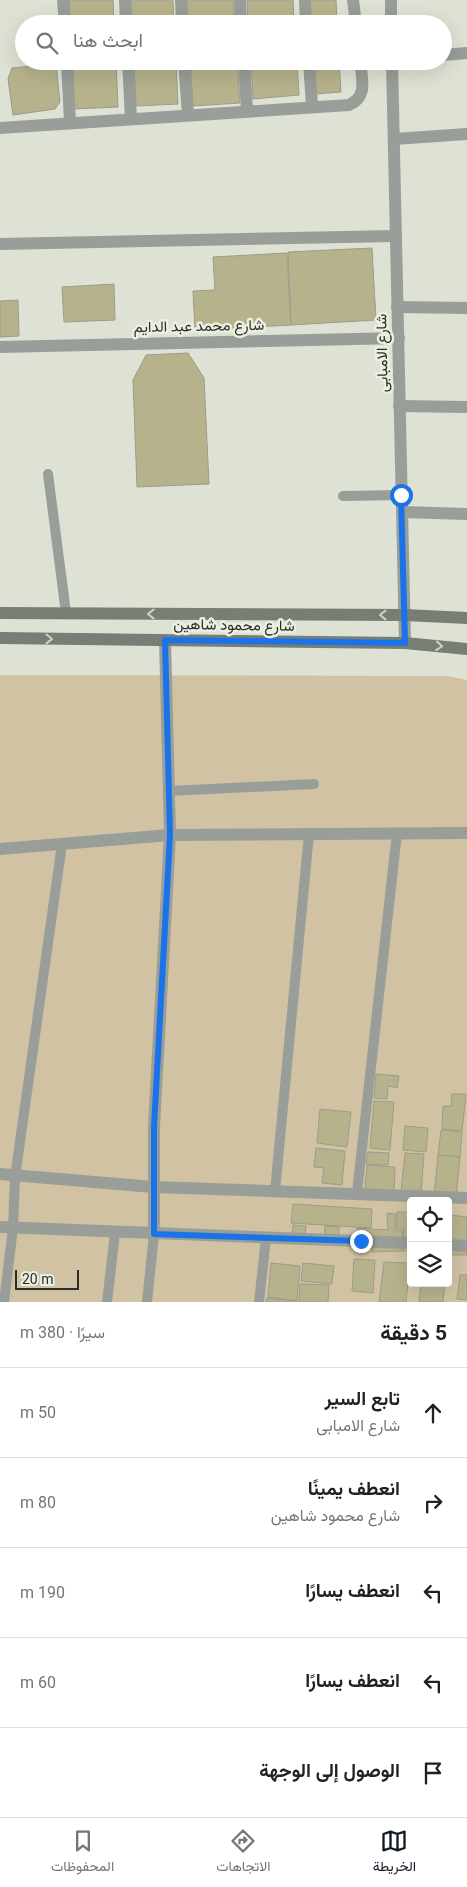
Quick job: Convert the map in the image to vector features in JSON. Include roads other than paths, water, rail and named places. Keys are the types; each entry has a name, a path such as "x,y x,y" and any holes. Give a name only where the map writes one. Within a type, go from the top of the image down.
{"main road":[{"name":"شارع محمود شاهين","path":"0,613 405,615 467,618"},
{"name":"شارع محمود شاهين","path":"0,638 405,643 467,649"}],"street":[{"path":"63,0 64,15"},
{"path":"125,0 126,15"},
{"path":"181,0 182,15"},
{"path":"240,0 241,15"},
{"path":"305,0 306,15"},
{"path":"353,0 355,15"},
{"path":"390,0 391,15"},
{"path":"452,54 467,53"},
{"path":"67,70 70,123"},
{"path":"128,70 131,119"},
{"path":"185,70 188,115"},
{"path":"245,70 247,111"},
{"path":"310,70 312,106"},
{"path":"0,128 349,105 358,102 362,95 361,70"},
{"name":"شارع الامبابى","path":"392,70 405,643"},
{"path":"394,139 467,134"},
{"path":"0,244 395,236"},
{"path":"397,308 467,308"},
{"name":"شارع محمد عبد الدايم","path":"0,346 399,338"},
{"path":"400,406 467,407"},
{"path":"402,512 467,514"},
{"path":"154,1234 154,1127 170,835 165,640"},
{"path":"0,849 170,835 467,833"},
{"path":"0,1174 153,1187 467,1198"},
{"path":"0,1227 115,1233 407,1243"},
{"path":"452,1245 467,1246"}],"lane":[{"path":"48,474 66,613"},
{"path":"343,496 401,495"},
{"path":"169,791 314,784"},
{"path":"357,1193 398,833"},
{"path":"275,1191 309,834"},
{"path":"4,1302 13,1228 15,1176 62,844"},
{"path":"107,1302 115,1233"},
{"path":"147,1302 154,1234"},
{"path":"260,1302 266,1238"}]}
